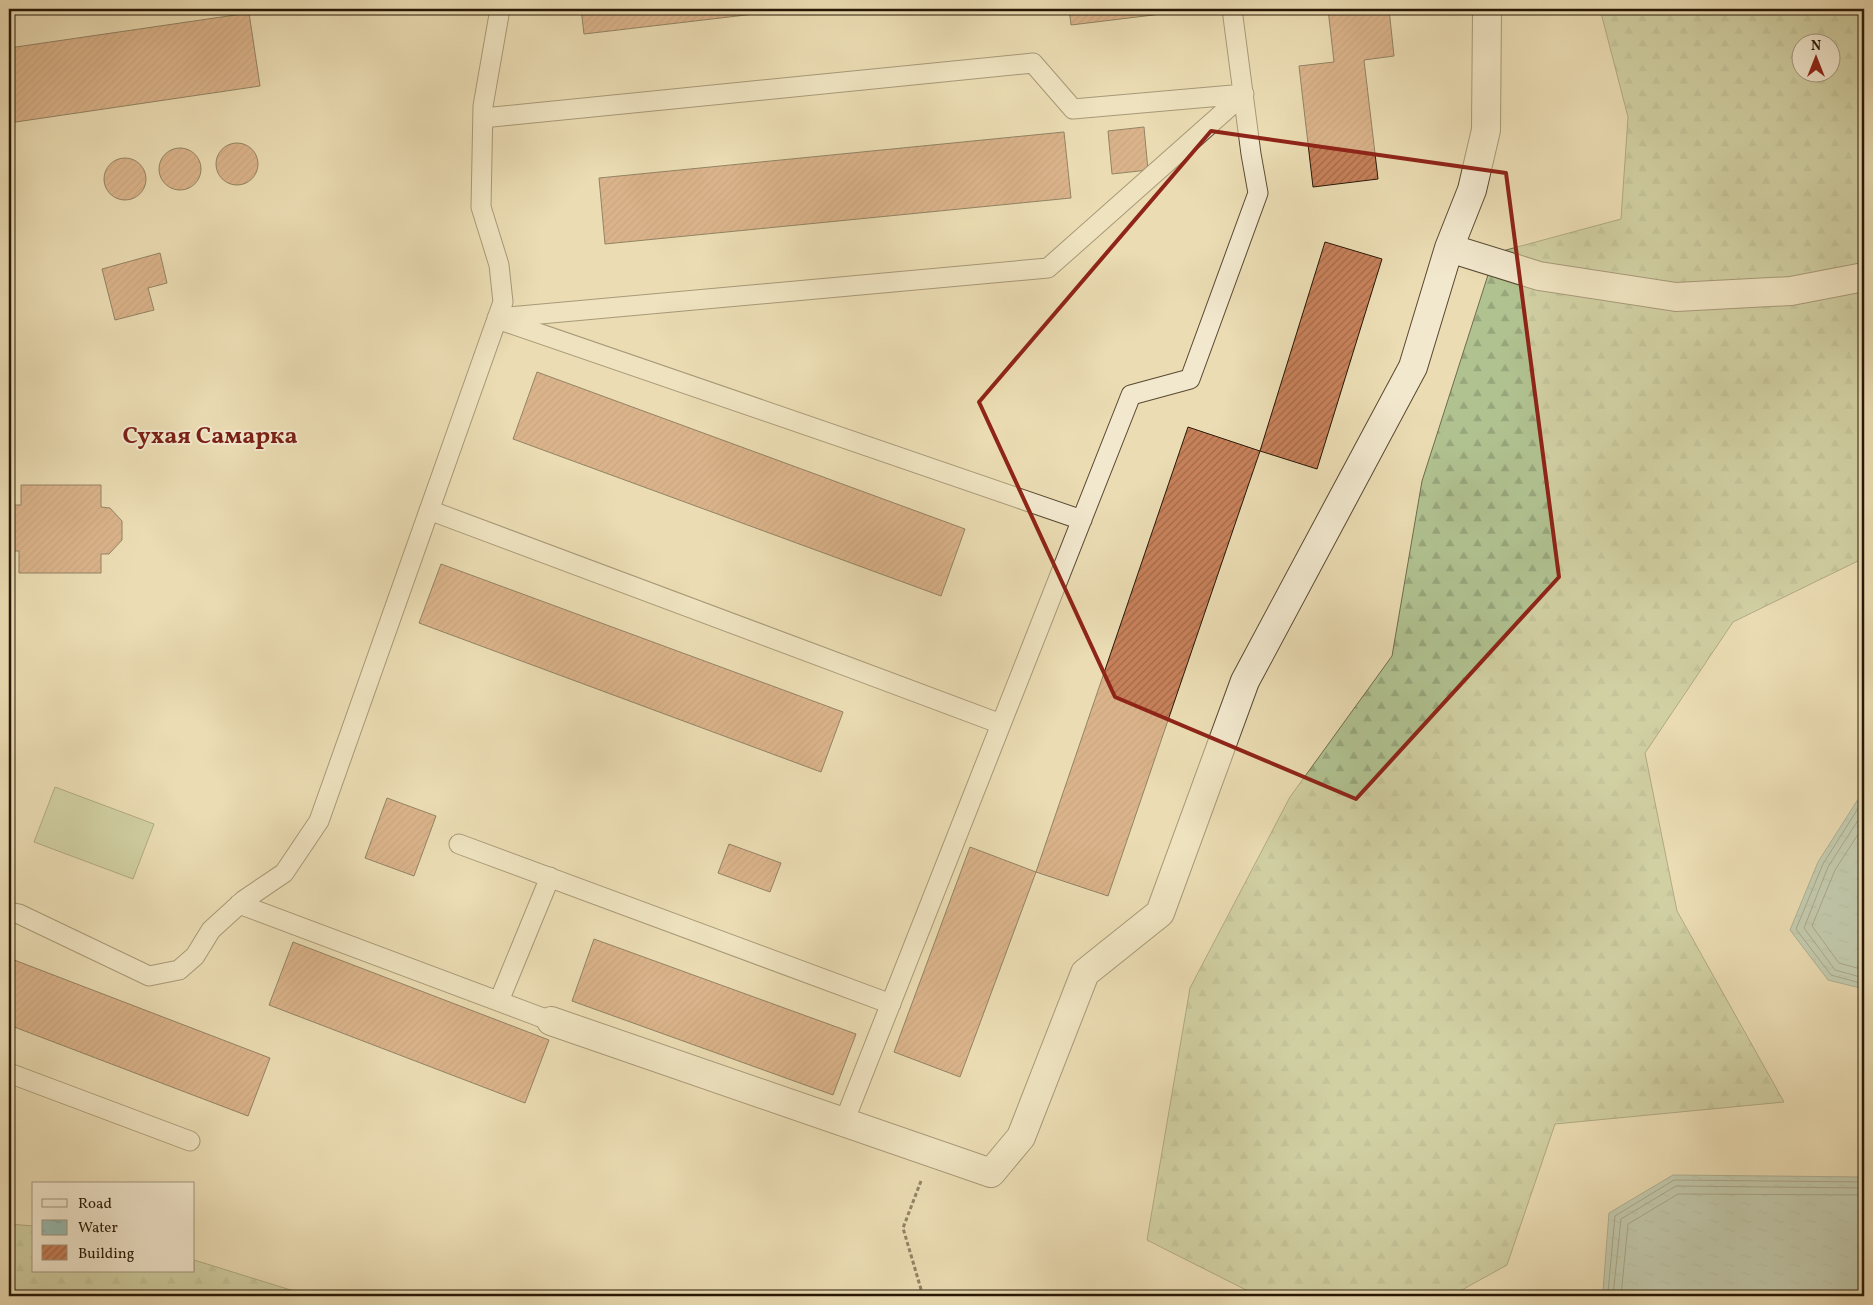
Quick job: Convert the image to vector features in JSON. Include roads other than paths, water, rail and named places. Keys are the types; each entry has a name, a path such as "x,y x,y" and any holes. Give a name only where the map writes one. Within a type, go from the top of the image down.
{"street":[{"path":"551,1021 991,1173 1020,1136 1085,973 1160,913 1245,681 1413,367 1449,248 1472,190 1486,130 1487,9"},
{"path":"1449,248 1539,276 1676,297 1791,291 1864,276"}],"lane":[{"path":"9,912 19,914 149,976 179,970 195,956 212,930 239,904 284,873 319,821 503,302 499,265 481,207 483,106 500,9"},
{"path":"844,1122 1131,395 1190,379 1258,193 1250,154 1232,9"},
{"path":"483,118 1033,63 1073,110 1244,94"},
{"path":"497,318 1048,268 1244,94"},
{"path":"497,318 1082,520"},
{"path":"429,510 1001,724"},
{"path":"459,844 891,1004"},
{"path":"499,1001 550,877"},
{"path":"239,904 551,1021"},
{"path":"9,1073 190,1142"}],"water":[{"path":"1864,790 1864,989 1828,980 1790,930 1818,862"},
{"path":"1673,1175 1864,1177 1864,1296 1599,1296 1603,1291 1609,1213"}],"district":[{"name":"Сухая Самарка","path":"210,435"}]}
